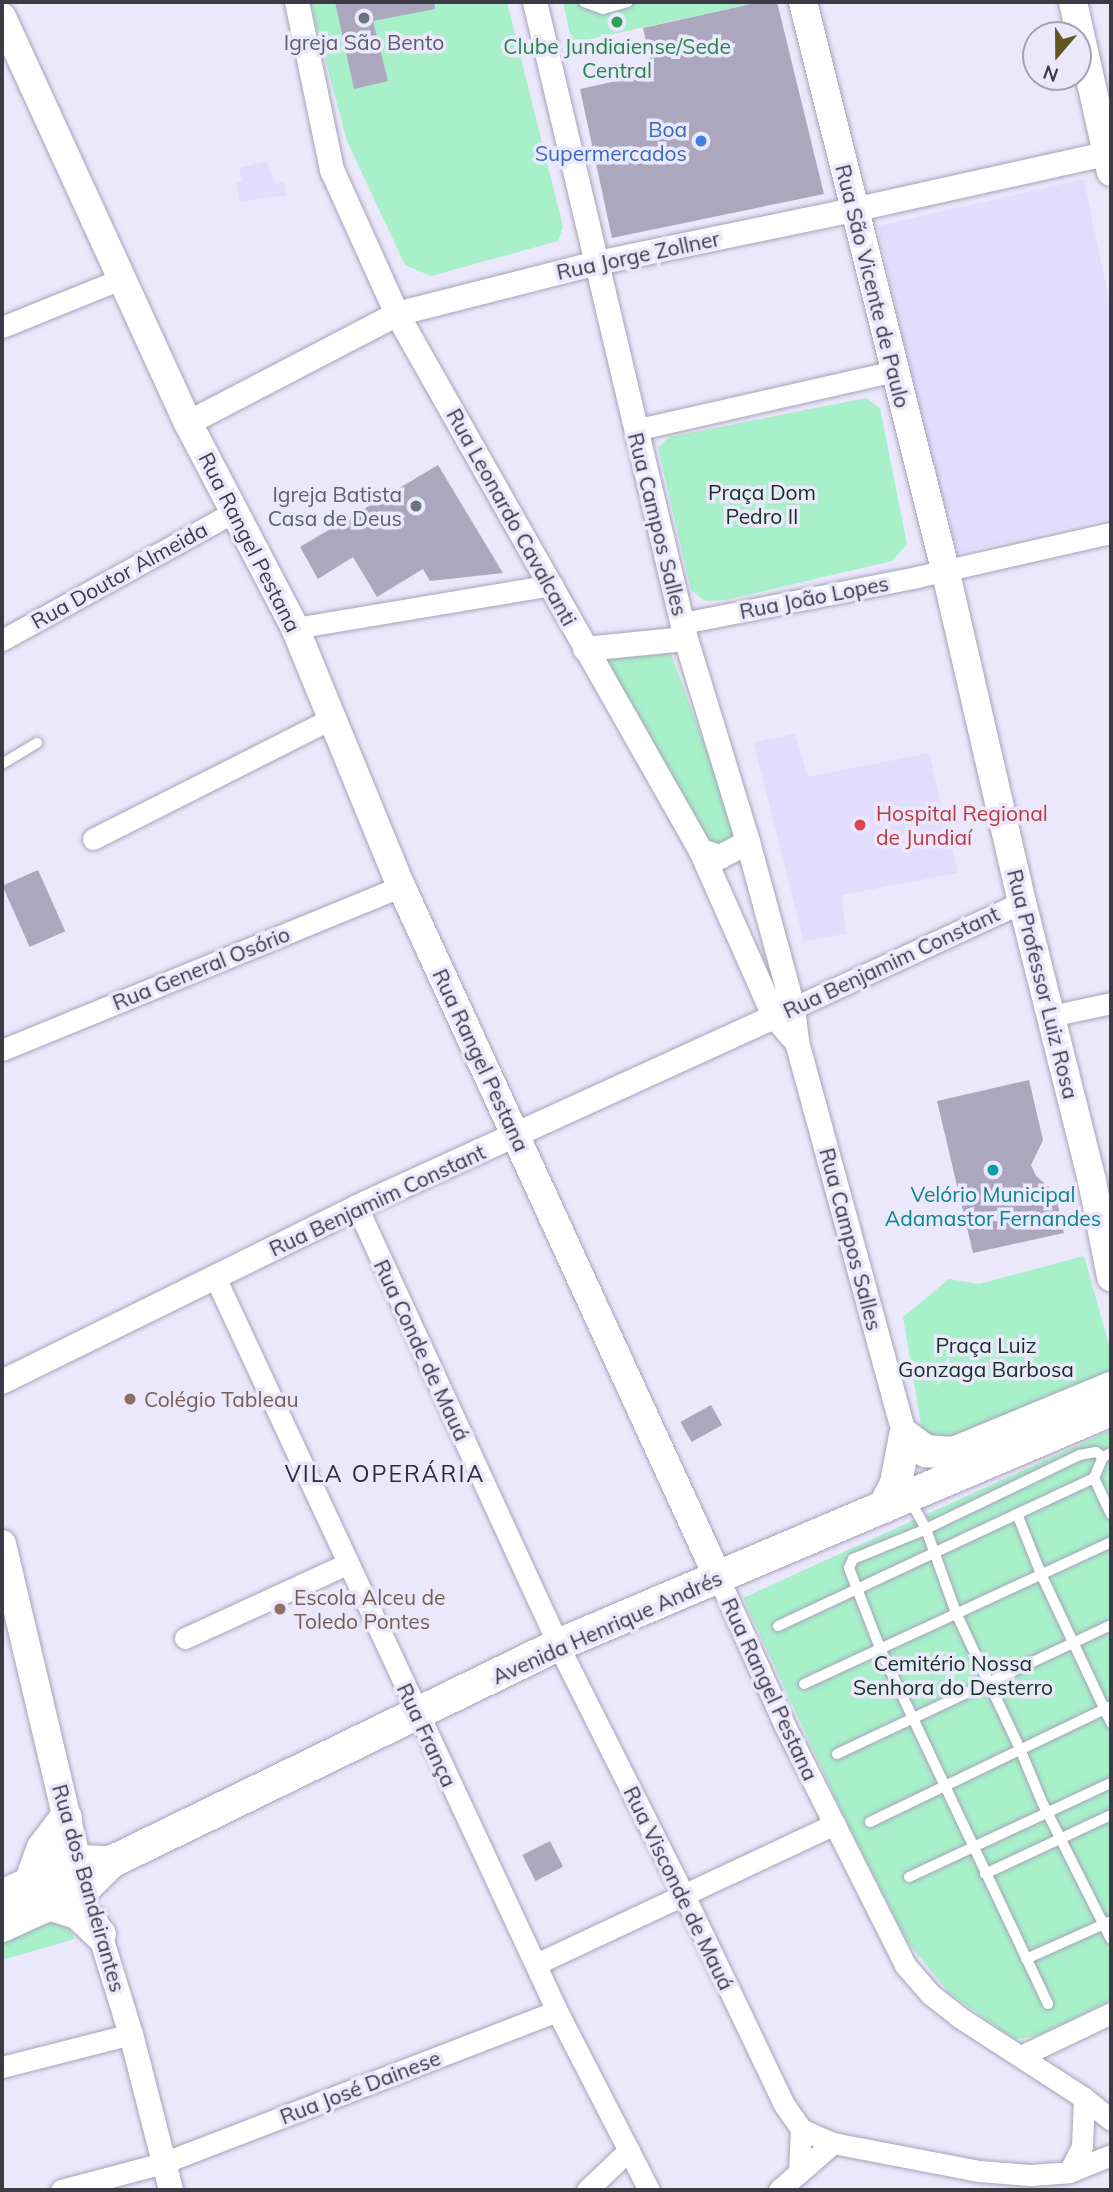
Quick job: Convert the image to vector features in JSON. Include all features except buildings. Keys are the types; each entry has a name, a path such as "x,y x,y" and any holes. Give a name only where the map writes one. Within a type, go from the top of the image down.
{"main road":[{"name":"Rua São Vicente de Paulo","path":"803,2 853,210 946,569"},
{"path":"1073,2 1110,159"},
{"name":"Rua Rangel Pestana","path":"2,17 188,423 295,628 401,886 718,1577"},
{"name":"Rua Professor Luiz Rosa","path":"946,569 1050,1016 1101,1179 1111,1277"},
{"path":"896,1502 896,1483 905,1436 926,1451 954,1453 1111,1388"},
{"name":"Avenida Henrique Andrés","path":"81,1875 558,1645 1111,1410"},
{"name":"Rua dos Bandeirantes","path":"2,1544 81,1875"},
{"path":"2,1926 28,1896 43,1848 66,1818"},
{"path":"28,1896 81,1875"},
{"path":"28,1896 79,1914 100,1934"}],"street":[{"name":"Rua Leonardo Cavalcanti","path":"297,2 332,170 397,314 701,851 783,1012"},
{"name":"Rua Campos Salles","path":"535,2 684,631 748,842 783,1012 797,1042 905,1436"},
{"name":"Rua Jorge Zollner","path":"188,423 397,314 597,262 1110,159"},
{"path":"2,327 121,279"},
{"path":"635,430 894,371"},
{"name":"Rua Doutor Almeida","path":"2,640 236,511"},
{"name":"Rua João Lopes","path":"684,631 1111,533"},
{"path":"295,628 552,585"},
{"path":"585,649 684,631"},
{"path":"93,839 331,719"},
{"path":"701,851 720,857 748,842"},
{"name":"Rua General Osório","path":"2,1050 401,886"},
{"name":"Rua Benjamim Constant","path":"2,1382 214,1275 357,1207 516,1137 1022,902"},
{"path":"1050,1016 1111,1003"},
{"name":"Rua Conde de Mauá","path":"357,1207 558,1645"},
{"name":"Rua França","path":"214,1275 557,2011 649,2190"},
{"path":"185,1638 347,1564"},
{"name":"Rua Rangel Pestana","path":"718,1577 784,1724 905,1965 930,1994 959,2017 1084,2098 1111,2120"},
{"name":"Rua Visconde de Mauá","path":"558,1645 684,1895 783,2103 801,2129"},
{"path":"536,1964 835,1824"},
{"name":"Rua dos Bandeirantes","path":"81,1875 131,2034 171,2190"},
{"name":"Rua José Dainese","path":"61,2190 163,2163 557,2011"},
{"path":"1021,2056 1111,2013"},
{"path":"2,2067 131,2034"},
{"path":"1069,2172 1082,2146 1084,2098"},
{"path":"799,2172 801,2129 833,2143 979,2171 1030,2175 1069,2172 1111,2155"},
{"path":"779,2190 833,2143"},
{"path":"587,2190 629,2150"}],"lane":[{"path":"584,2 603,9 628,2"},
{"path":"2,764 37,743"},
{"path":"778,1626 856,1589 1094,1478 1107,1455 1091,1452 1080,1455 926,1529 853,1559 849,1568 856,1589 880,1648 914,1717 943,1787 1048,2004"},
{"path":"1094,1478 1111,1514"},
{"path":"896,1502 926,1529 956,1613 1020,1749 1046,1812 1107,1923 1111,1939"},
{"path":"1017,1514 1073,1643 1108,1708 1111,1723"},
{"path":"804,1684 1111,1542"},
{"path":"837,1754 1111,1625"},
{"path":"870,1822 1108,1708"},
{"path":"909,1877 1111,1783"},
{"path":"985,1874 1111,1815"},
{"path":"1026,1959 1107,1923"}],"shaded area":[{"path":"267,161 275,184 284,182 287,195 239,202 236,182 242,181 239,168"},
{"path":"1084,179 1111,311 1111,518 958,553 918,406 878,226"},
{"name":"Hospital Regional de Jundiaí","path":"795,734 808,777 929,753 958,873 842,895 846,934 804,941 753,742"}],"green space":[{"path":"310,2 507,2 563,227 558,241 431,276 405,265 347,141"},
{"name":"Clube Jundiaiense/Sede Central","path":"563,2 759,2 572,43"},
{"name":"Praça Dom Pedro II","path":"866,398 880,408 907,544 892,561 726,600 705,601 691,590 658,448 669,437"},
{"path":"671,654 736,830 735,837 721,844 713,844 700,828 604,659"},
{"name":"Praça Luiz Gonzaga Barbosa","path":"1084,1256 1111,1352 1109,1374 925,1448 903,1317 949,1279 979,1284"},
{"name":"Cemitério Nossa Senhora do Desterro","path":"1111,1430 1111,2000 1041,2035 1015,2040 949,1993 907,1941 846,1821 743,1598"},
{"path":"46,1923 59,1923 70,1930 75,1939 2,1960 2,1941"}],"place":[{"name":"Igreja São Bento","path":"364,18"},
{"name":"Clube Jundiaiense/Sede Central","path":"617,22"},
{"name":"Boa Supermercados","path":"701,141"},
{"name":"Igreja Batista Casa de Deus","path":"416,506"},
{"name":"Hospital Regional de Jundiaí","path":"860,825"},
{"name":"Velório Municipal Adamastor Fernandes","path":"993,1170"},
{"name":"Colégio Tableau","path":"130,1399"},
{"name":"Escola Alceu de Toledo Pontes","path":"280,1609"}],"district":[{"name":"VILA OPERÁRIA","path":"385,1474"}]}
